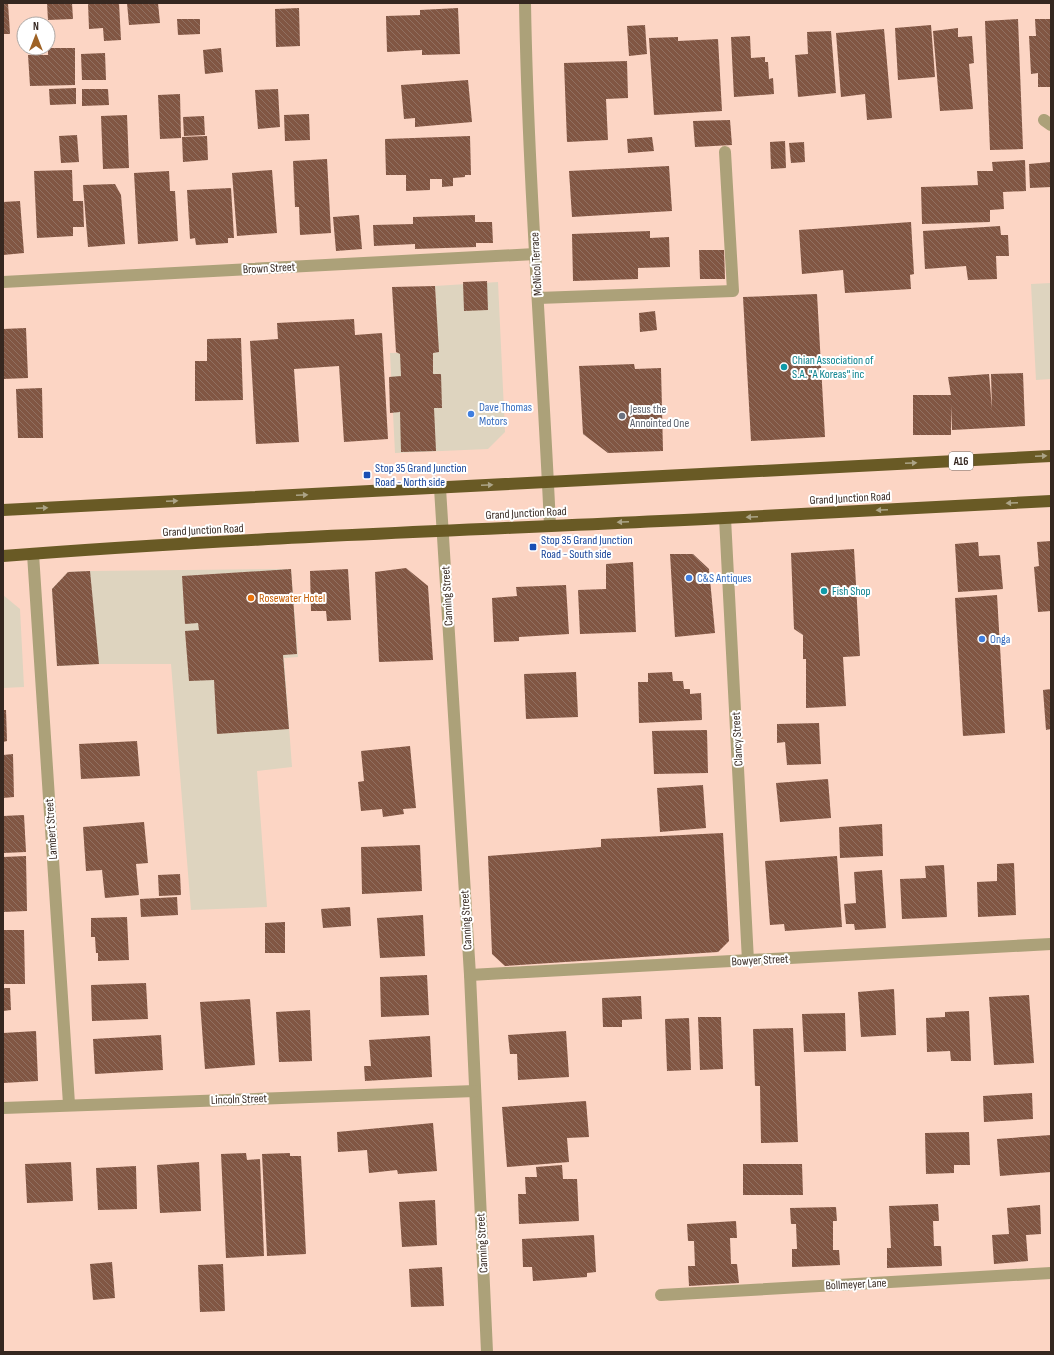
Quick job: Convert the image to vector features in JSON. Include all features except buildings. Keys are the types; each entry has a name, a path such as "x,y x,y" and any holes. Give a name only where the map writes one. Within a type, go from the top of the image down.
{"highway":[{"name":"A16","path":"3,510 1051,456"},
{"name":"Grand Junction Road","path":"3,556 550,525 725,518 1051,501"}],"street":[{"name":"McNicol Terrace","path":"525,3 535,254 550,525"},
{"path":"538,298 733,291 725,152"},
{"name":"Brown Street","path":"3,282 535,254"},
{"name":"Canning Street","path":"440,488 470,975 486,1352"},
{"name":"Clancy Street","path":"725,518 748,961"},
{"name":"Lambert Street","path":"32,554 69,1104"},
{"name":"Bowyer Street","path":"470,975 1051,944"},
{"name":"Lincoln Street","path":"3,1108 69,1104 475,1091"},
{"name":"Bollmeyer Lane","path":"661,1295 1051,1273"}],"shaded area":[{"path":"498,282 505,432 488,449 395,453 390,353 438,352 435,286"},
{"path":"1051,283 1051,379 1036,380 1031,284"},
{"path":"291,569 298,657 284,658 292,767 257,771 267,907 191,910 171,664 99,664 57,666 52,589 68,572"},
{"path":"3,595 20,609 24,687 3,688"}],"place":[{"name":"Chian Association of S.A. \"A Koreas\" inc","path":"784,367"},
{"name":"Dave Thomas Motors","path":"471,414"},
{"name":"Jesus the Annointed One","path":"622,416"},
{"name":"Stop 35 Grand Junction Road - North side","path":"367,475"},
{"name":"Stop 35 Grand Junction Road - South side","path":"533,547"},
{"name":"C&S Antiques","path":"689,578"},
{"name":"Fish Shop","path":"824,591"},
{"name":"Rosewater Hotel","path":"251,598"},
{"name":"Onga","path":"982,639"}]}
